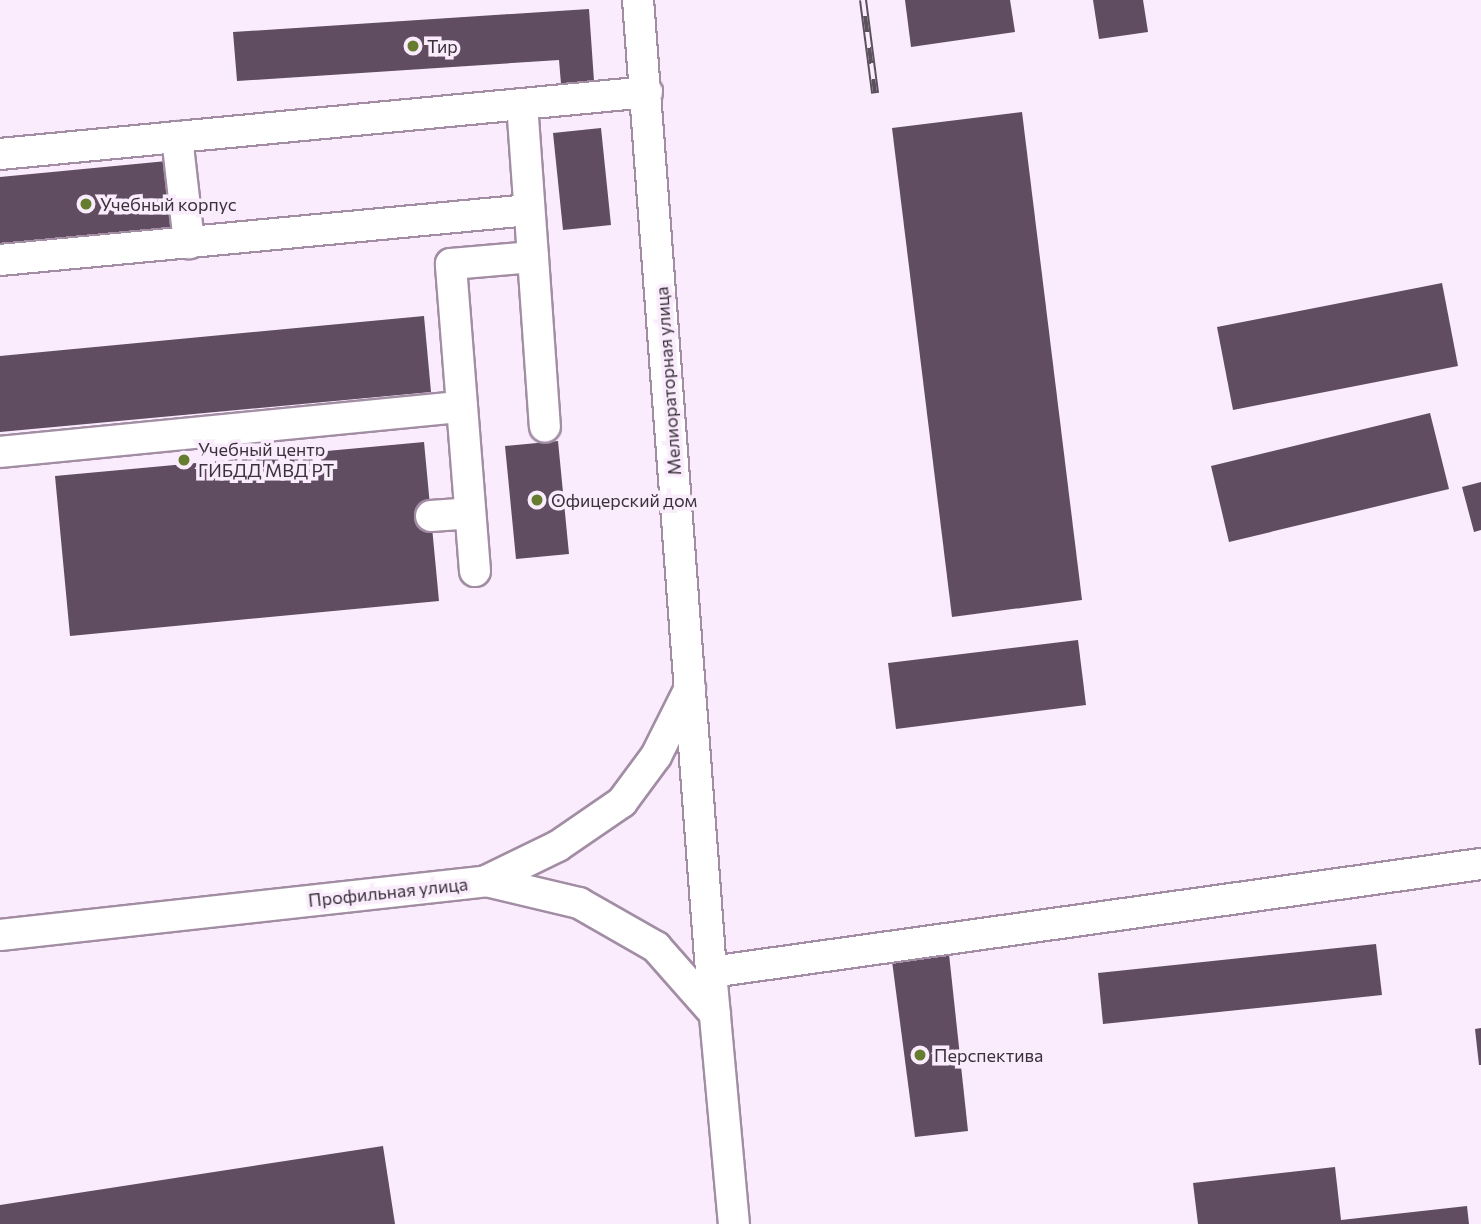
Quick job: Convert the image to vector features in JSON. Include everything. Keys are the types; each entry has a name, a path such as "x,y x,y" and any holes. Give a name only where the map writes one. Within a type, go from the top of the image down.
{"street":[{"name":"Мелиораторная улица","path":"638,0 711,972 734,1224"},
{"path":"0,154 647,92"},
{"path":"522,104 545,427"},
{"path":"177,137 189,243"},
{"path":"0,260 529,211"},
{"path":"475,571 451,264 533,257"},
{"path":"0,452 462,407"},
{"path":"431,516 470,513"},
{"name":"Профильная улица","path":"0,935 486,881 558,846 621,802 656,756 690,688"},
{"path":"711,972 1480,863"},
{"path":"486,881 579,903 656,947 715,1014"}],"building":[{"path":"905,0 1010,0 1015,32 911,47"},
{"path":"1093,0 1143,0 1148,32 1099,39"},
{"name":"Тир","path":"589,9 594,81 561,84 559,60 237,81 233,32"},
{"path":"1022,112 1082,600 952,617 892,128"},
{"path":"601,128 611,225 563,230 553,133"},
{"name":"Учебный корпус","path":"167,161 174,232 0,249 0,177"},
{"path":"1442,283 1458,366 1233,410 1217,327"},
{"path":"424,316 431,392 0,432 0,356"},
{"path":"1430,413 1449,489 1229,542 1211,466"},
{"name":"Офицерский дом","path":"558,441 569,554 516,559 505,446"},
{"path":"424,442 439,601 70,636 55,476"},
{"path":"1481,482 1481,530 1474,532 1462,487"},
{"path":"1078,640 1086,705 896,729 888,663"},
{"path":"1376,944 1382,995 1103,1024 1098,973"},
{"path":"949,954 968,1131 915,1137 892,961"},
{"path":"1481,1028 1481,1065 1479,1065 1475,1029"},
{"path":"383,1146 395,1224 0,1224 0,1205"},
{"path":"1335,1167 1341,1220 1467,1206 1469,1224 1198,1224 1193,1183"}],"railway":[{"path":"863,0 875,93"}],"place":[{"name":"Тир","path":"413,46"},
{"name":"Учебный корпус","path":"86,204"},
{"name":"Учебный центр ГИБДД МВД РТ","path":"184,460"},
{"name":"Офицерский дом","path":"537,500"},
{"name":"Перспектива","path":"920,1055"}]}
